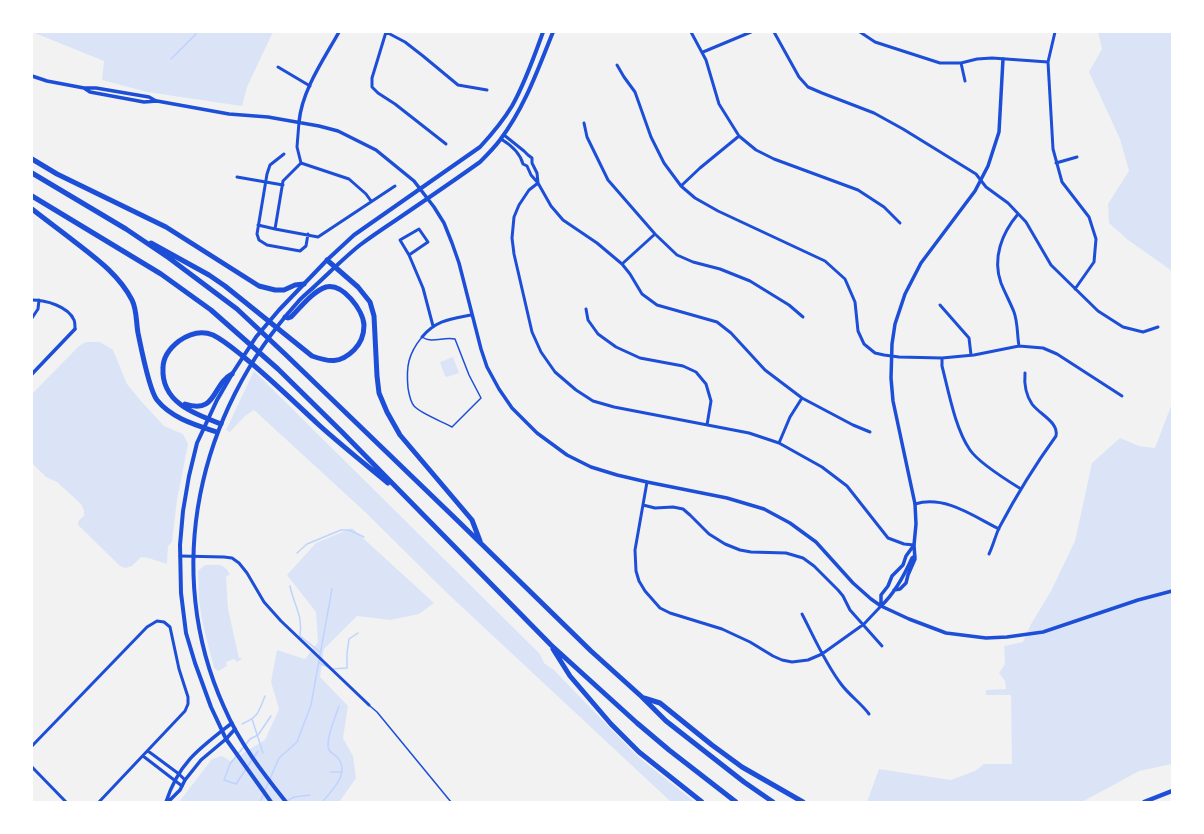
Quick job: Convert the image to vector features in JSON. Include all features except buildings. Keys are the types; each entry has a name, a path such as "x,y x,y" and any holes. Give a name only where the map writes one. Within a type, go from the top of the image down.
{"highway":[{"path":"32,159 57,174 166,227 259,286 275,290 284,290 295,285 304,284"},
{"path":"32,173 126,229 209,275 312,356 326,361 343,359 358,347 364,332 362,315 344,292 339,288 331,287 318,291 291,317 285,317"},
{"path":"32,196 161,274 211,310 278,369 342,432 551,645 669,750 736,802"},
{"path":"32,209 104,264 119,280 132,300 151,388 156,400 180,418 217,432"},
{"path":"126,229 169,258 237,310 285,354 447,510 590,651 672,726 744,782 773,802"},
{"path":"327,260 358,288 370,302 374,316 379,393 387,412 400,435 472,520 481,544"},
{"path":"221,424 208,419 180,404 168,393 162,378 163,360 171,347 186,336 200,332 212,335 227,343 261,371 319,426 356,458 405,496"},
{"path":"180,404 197,407 205,405 212,400 226,377 232,374"},
{"path":"551,645 570,676 611,724 639,752 702,802"},
{"path":"642,697 660,703 742,767 803,802"},
{"path":"1144,802 1172,791"}],"main road":[{"path":"271,802 229,745 208,699 186,633 181,593 180,556 183,511 197,443 232,374 256,337 279,310 327,260 354,235 480,147 493,133 512,106 543,32"},
{"path":"286,802 259,768 238,736 224,707 205,657 195,608 192,571 195,519 204,473 217,432 245,374 264,345 298,302 360,245 480,162 502,137 520,109 533,83 553,32"}],"street":[{"path":"301,163 297,147 300,113 310,86 339,32"},
{"path":"446,144 372,87 372,78 386,32 404,42 458,85 487,90"},
{"path":"691,32 703,52 719,104 739,136 756,150 774,159 858,190 884,206 900,223"},
{"path":"703,52 751,32"},
{"path":"774,32 799,77 808,87 874,114 903,128 976,174 986,187 1008,203 1026,222 1051,265 1098,311 1122,327 1143,332 1158,327"},
{"path":"860,32 875,42 940,63 961,63 977,59 992,58 1048,62"},
{"path":"1055,32 1048,62 1053,148 1062,182 1088,217 1096,239 1094,262 1075,289"},
{"path":"647,482 635,550 636,571 645,591 660,608 670,613 722,629 750,642 773,656 792,662 808,660 822,654 864,624 888,599 905,575 912,558 915,556 914,545 916,524 914,504 893,401 890,378 895,324 905,294 921,263 976,191 988,166 999,132 1003,59"},
{"path":"961,63 965,81"},
{"path":"617,65 635,92 651,137 664,163 681,186 695,198 718,211 825,261 845,279 854,302 858,331 864,344 875,352 884,356 942,358 971,355 1019,346 1043,348 1057,354 1122,396"},
{"path":"278,67 310,86"},
{"path":"32,76 47,81 84,88 90,92 144,102 157,101 229,114 268,117 299,122 338,131 376,150 414,181 444,223 459,263 471,315 487,367 499,389 512,408 537,433 567,455 591,466 617,475 728,498 764,509 790,523 816,542 853,583 881,606 909,619 946,633 986,638 1007,637 1043,632 1138,600 1172,591"},
{"path":"584,123 587,137 608,180 655,234 678,255 693,262 720,269 750,281 789,305 803,317"},
{"path":"681,186 700,168 739,136"},
{"path":"502,137 524,150 532,158 532,163 537,173 538,183"},
{"path":"502,137 513,148 522,160 523,164 527,166 550,206 563,220 597,243 622,264 642,294 657,305 717,322 731,333 765,370 802,398 853,425 870,432"},
{"path":"284,154 270,166 267,174 257,234 259,240 267,246 300,251 306,246 308,234"},
{"path":"522,160 528,155"},
{"path":"1056,163 1077,157"},
{"path":"275,229 284,181 301,163"},
{"path":"301,163 348,179 366,194 371,201"},
{"path":"527,166 532,163"},
{"path":"237,177 283,185"},
{"path":"538,183 529,190 519,205 514,217 512,238 514,254 532,332 541,352 555,372 576,390 594,401 614,407 749,433 779,442 822,467 847,486 888,538 904,544 914,545"},
{"path":"258,225 318,237 395,186"},
{"path":"1018,214 1004,235 998,254 998,269 1000,282 1014,313 1019,346"},
{"path":"409,255 428,242 419,228 400,240 409,255 424,288 433,326"},
{"path":"622,264 655,234"},
{"path":"32,300 49,302 59,306 69,313 74,320 75,329 32,374"},
{"path":"32,318 38,309 39,300"},
{"path":"940,305 969,338 971,355"},
{"path":"586,309 588,320 598,334 616,347 640,358 682,366 696,372 706,384 711,401 707,424"},
{"path":"422,337 427,330 433,326 471,315"},
{"path":"942,358 942,366 960,431 971,452 986,466 1021,489"},
{"path":"989,554 999,529 1021,489 1040,457 1056,436 1057,432 1056,427 1038,411 1030,400 1025,386 1025,373"},
{"path":"779,442 790,417 802,398"},
{"path":"914,504 921,502 945,503 999,529"},
{"path":"643,505 655,508 673,507 683,509 690,514 709,534 725,544 740,550 752,552 786,553 803,558 814,566 838,590 843,596 850,610 882,646"},
{"path":"881,606 881,595 897,571 903,565 906,556 914,545"},
{"path":"180,556 224,557 232,558 239,563 247,572 264,602 281,621 369,705"},
{"path":"897,571 905,575"},
{"path":"889,582 895,588"},
{"path":"802,614 822,654 842,685 869,714"},
{"path":"32,746 147,627 157,621 164,622 170,627 179,669 188,698 188,704 185,711 100,802"},
{"path":"167,802 171,787 185,764 198,750 232,723"},
{"path":"167,802 180,790 185,780 201,760 235,730"},
{"path":"148,751 185,780"},
{"path":"143,756 182,786"},
{"path":"32,767 66,802"}],"lane":[{"path":"422,337 430,340 450,338 456,339 469,374 481,398 452,426 419,410 414,406 410,399 408,366 411,354 422,337"},
{"path":"369,705 377,712 451,802"}],"shaded area":[{"path":"32,32 273,32 247,87 242,106 147,92 102,80 104,61"},
{"path":"1098,32 1172,32 1172,271 1128,240 1109,223 1108,204 1129,171 1120,139 1089,72 1102,49"},
{"path":"86,342 100,342 113,350 127,384 164,426 183,434 188,444 177,500 172,542 168,546 167,564 141,557 132,566 125,568 120,566 78,525 79,520 84,516 84,510 81,504 57,482 46,477 32,463 32,394 79,346"},
{"path":"453,357 459,373 447,377 445,376 440,362"},
{"path":"254,371 540,654 544,663 554,670 637,756 695,802 670,802 447,593 364,511 254,410 245,416 230,432 226,430"},
{"path":"1171,406 1172,764 1139,771 1082,802 867,802 879,769 951,780 975,771 984,764 1012,764 1011,695 986,695 986,690 1006,689 1005,681 999,673 1005,664 1004,646 1023,642 1031,624 1051,591 1075,541 1092,463 1120,438 1139,446 1155,448"},
{"path":"352,528 434,603 419,614 390,620 357,616 324,649 320,677 348,706 343,738 353,756 356,778 338,802 179,802 212,759 222,756 230,761 265,740 279,709 271,682 277,650 305,659 318,642 316,612 287,575 316,543"},
{"path":"205,565 223,566 230,575 226,576 228,609 239,658 242,658 237,662 234,659 226,662 227,666 218,671 214,668 199,602 198,571"}],"waterway":[{"path":"171,59 195,35 196,32"},
{"path":"297,553 307,544 341,530 349,530 364,537"},
{"path":"290,586 299,616 301,628 300,636 320,652"},
{"path":"260,802 279,758 297,742 311,705 332,589"},
{"path":"332,669 347,668 349,639 358,633"},
{"path":"319,663 328,667"},
{"path":"242,724 255,716 265,696"},
{"path":"322,802 335,787 341,775 341,763 328,747 330,730 339,706"},
{"path":"258,751 236,784 224,780 230,764 250,739 258,735 271,716"},
{"path":"252,719 263,753"},
{"path":"331,772 342,772"},
{"path":"287,801 294,797 310,795"}]}
